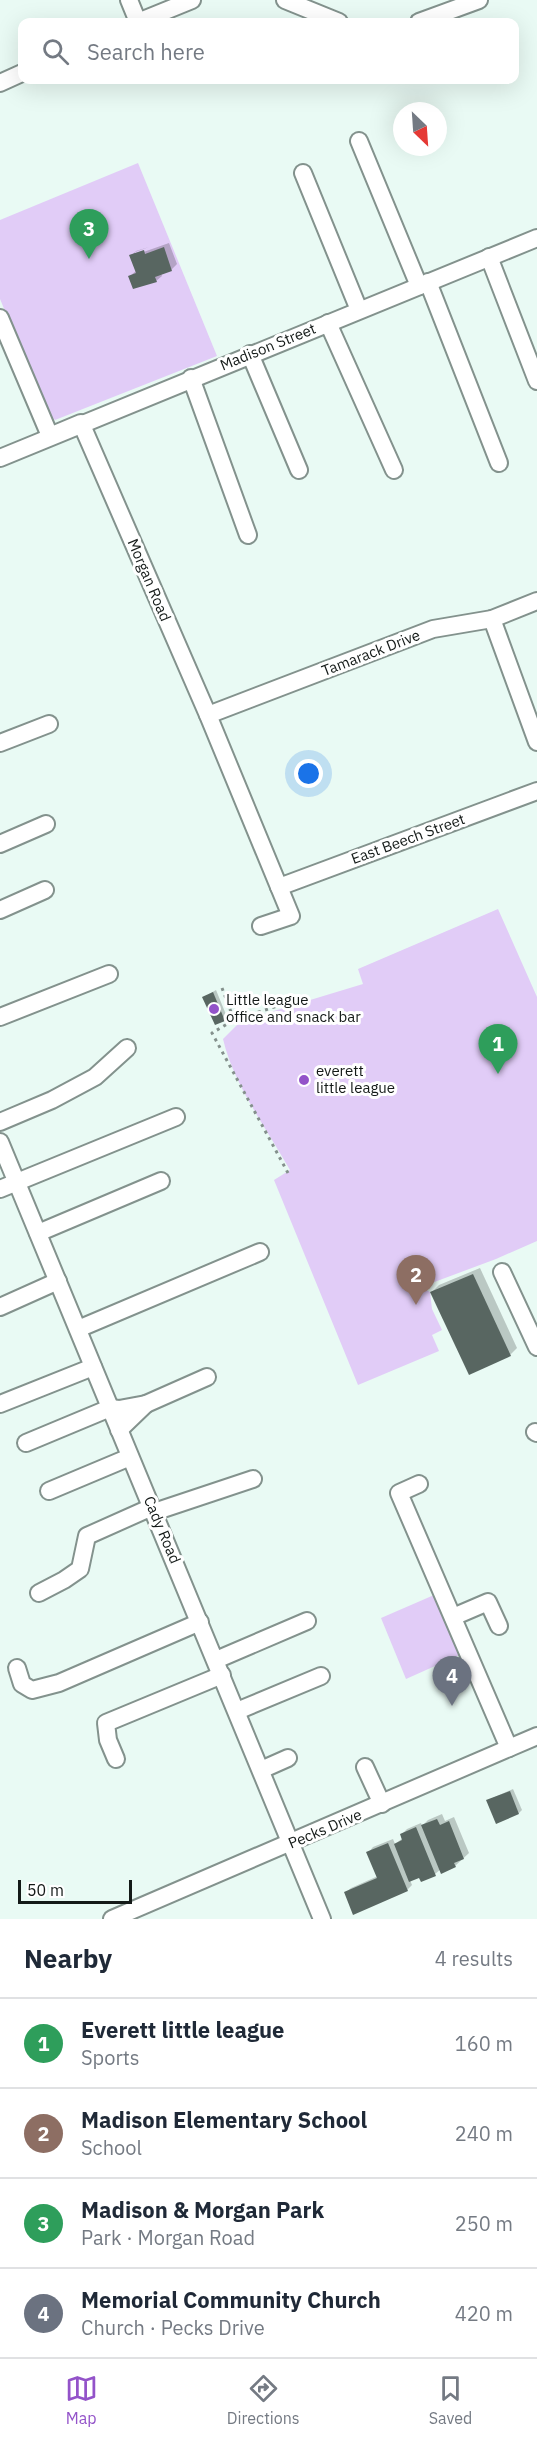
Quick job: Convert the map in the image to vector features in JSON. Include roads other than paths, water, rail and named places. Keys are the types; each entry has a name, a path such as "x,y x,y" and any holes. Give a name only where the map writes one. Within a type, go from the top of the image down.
{"street":[{"path":"129,0 136,18"},
{"path":"148,18 192,0"},
{"path":"285,0 329,18"},
{"path":"430,18 479,0"},
{"path":"0,83 18,75"},
{"path":"358,141 424,284 499,463"},
{"path":"303,173 359,310"},
{"name":"Madison Street","path":"0,458 537,238"},
{"path":"489,257 537,381"},
{"path":"0,318 50,435 81,423"},
{"path":"328,323 394,470"},
{"path":"250,354 299,470"},
{"path":"191,378 248,535"},
{"name":"Morgan Road","path":"81,423 208,715 291,916 261,926"},
{"name":"Tamarack Drive","path":"208,715 433,629 492,619 537,601"},
{"path":"492,619 537,742"},
{"path":"0,743 49,724"},
{"name":"East Beech Street","path":"279,887 537,791"},
{"path":"0,844 45,824"},
{"path":"0,910 45,890"},
{"path":"0,1017 109,974"},
{"path":"0,1122 52,1100 95,1077 127,1048"},
{"path":"0,1190 176,1117"},
{"name":"Cady Road","path":"0,1142 322,1919"},
{"path":"38,1233 161,1181"},
{"path":"78,1329 260,1252"},
{"path":"502,1272 537,1347"},
{"path":"0,1307 58,1281"},
{"path":"0,1404 93,1367"},
{"path":"26,1443 110,1408 119,1409 147,1404 207,1377"},
{"path":"119,1430 147,1404"},
{"path":"49,1491 130,1457"},
{"path":"39,1593 64,1581 80,1569 87,1536 153,1509 253,1479"},
{"path":"419,1484 399,1493 509,1748"},
{"path":"453,1617 488,1602 499,1626"},
{"path":"116,1759 108,1740 106,1723 219,1668 307,1621"},
{"path":"17,1668 22,1684 32,1690 59,1683 200,1622"},
{"path":"237,1711 321,1676"},
{"name":"Pecks Drive","path":"111,1919 537,1736"},
{"path":"261,1770 288,1758"},
{"path":"365,1767 382,1804"}],"place":[{"name":"Madison & Morgan Park","path":"89,259"},
{"name":"Little league office and snack bar","path":"214,1009"},
{"name":"Everett little league","path":"498,1074"},
{"name":"everett little league","path":"304,1080"},
{"name":"Madison Elementary School","path":"416,1305"},
{"name":"Memorial Community Church","path":"452,1706"}]}
